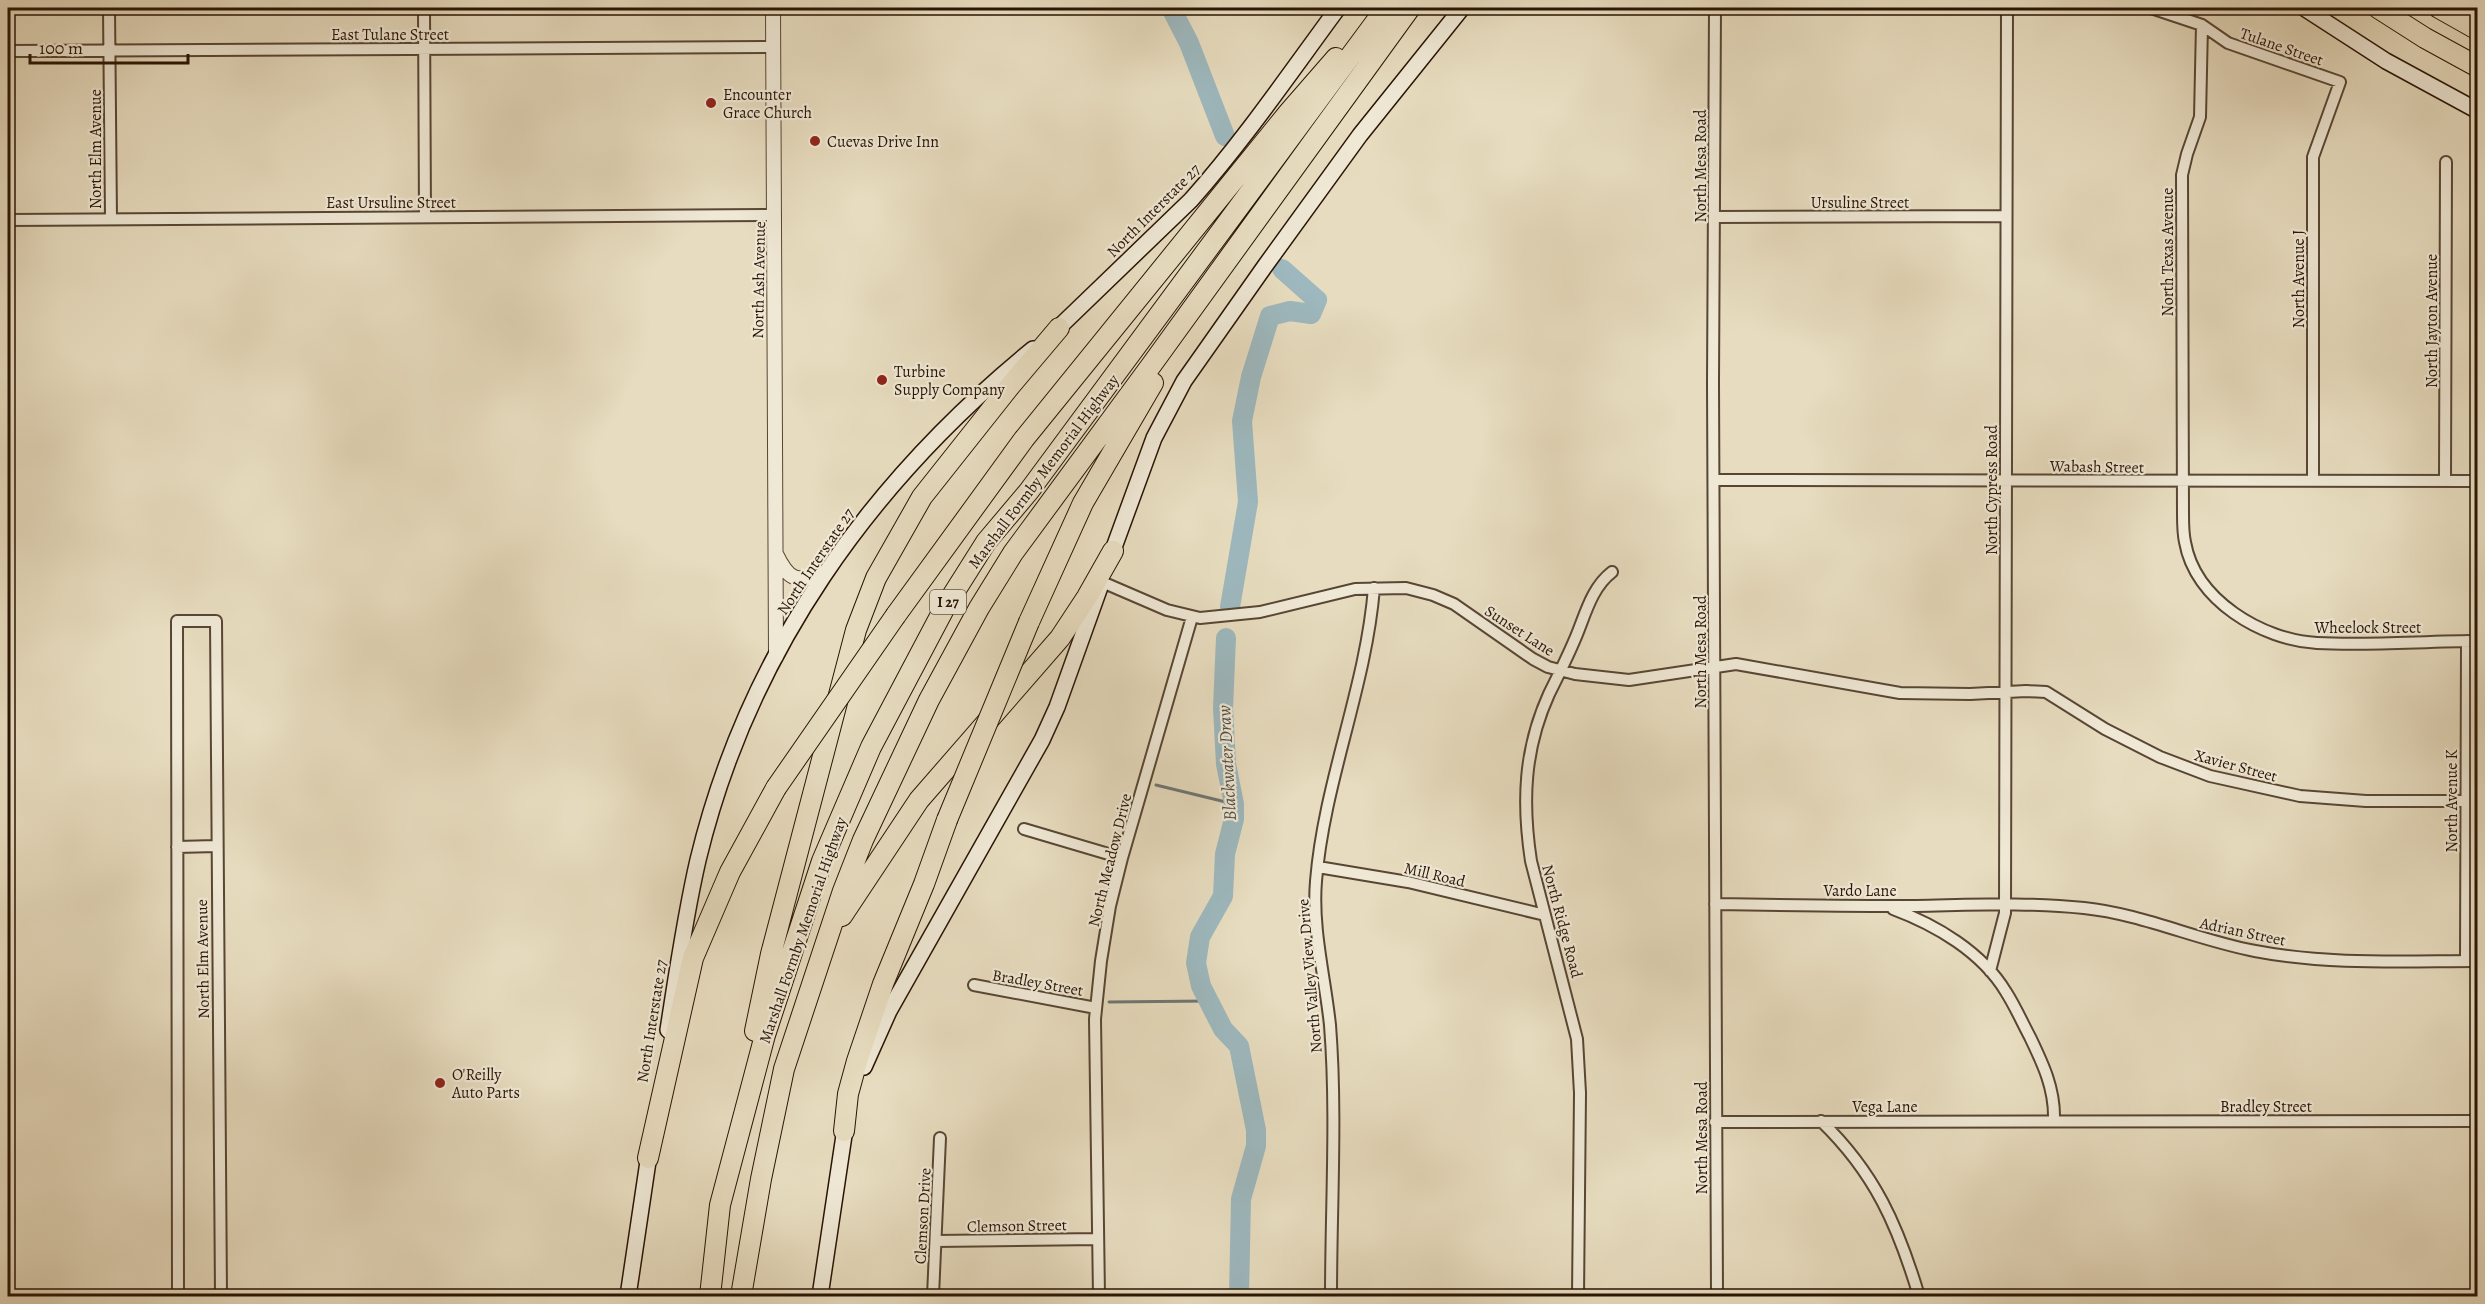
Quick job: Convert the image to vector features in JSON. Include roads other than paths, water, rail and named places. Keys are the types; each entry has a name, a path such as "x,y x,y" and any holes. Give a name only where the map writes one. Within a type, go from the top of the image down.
{"highway":[{"path":"648,1158 693,958 729,872 777,788 896,615 1057,398 1288,112 1378,8"},
{"name":"Marshall Formby Memorial Highway","path":"710,1296 720,1205 765,1035 822,861 871,747 940,617 986,542 1029,491 1386,8"},
{"name":"Marshall Formby Memorial Highway","path":"741,1296 761,1179 784,1069 843,891 878,805 929,700 979,608 1018,545 1410,8"},
{"path":"2378,8 2425,38 2478,67"},
{"path":"2439,8 2478,30"},
{"path":"844,1131 848,1094 857,1060 883,984 924,884 947,820 1059,551 1106,460 1245,234"},
{"path":"720,1205 771,954 856,630 868,597 885,559 922,497 988,412 1059,328"},
{"path":"828,939 919,800 1060,638 1088,597 1113,551"}],"main road":[{"name":"North Interstate 27","path":"628,1296 682,942 699,859 723,778 743,725 776,656 824,575 852,534 909,465 987,386 1059,328 1191,200 1244,136 1338,8"},
{"path":"820,1296 844,1131 854,1092 889,1011 1042,740 1057,707 1154,438 1184,381 1265,266 1360,135 1462,8"},
{"path":"2304,8 2386,61 2478,111"}],"street":[{"name":"North Elm Avenue","path":"109,8 111,219"},
{"path":"424,8 425,217"},
{"name":"North Ash Avenue","path":"773,8 776,656"},
{"name":"North Mesa Road","path":"1715,8 1717,1296"},
{"name":"North Cypress Road","path":"1990,971 2001,933 2005,904 2007,8"},
{"name":"Tulane Street","path":"2151,8 2202,25 2228,43 2340,82"},
{"name":"North Texas Avenue","path":"2183,481 2182,175 2200,117 2202,25"},
{"name":"East Tulane Street","path":"8,51 774,47"},
{"name":"North Avenue J","path":"2313,481 2313,157 2340,82"},
{"name":"North Jayton Avenue","path":"2445,481 2446,162"},
{"name":"East Ursuline Street","path":"8,220 775,215"},
{"name":"Ursuline Street","path":"1715,217 2005,216"},
{"name":"Wabash Street","path":"1715,480 2478,481"},
{"name":"Wheelock Street","path":"2183,481 2185,543 2195,569 2214,596 2239,617 2278,635 2316,643 2473,641"},
{"path":"775,552 784,570 791,576 810,579 824,575"},
{"name":"North Ridge Road","path":"1578,1296 1579,1063 1568,1000 1528,842 1525,789 1528,763 1538,723 1597,586 1612,572"},
{"name":"Sunset Lane","path":"1102,582 1167,610 1192,617 1217,617 1260,612 1342,591 1406,588 1433,595 1454,604 1533,659 1561,671 1629,680 1715,666 1750,665 1900,693 2006,692"},
{"name":"North Valley View Drive","path":"1331,1296 1332,1069 1330,1024 1315,899 1318,867 1332,794 1371,625 1374,588"},
{"name":"North Meadow Drive","path":"1099,1296 1096,1008 1110,906 1192,617"},
{"name":"North Elm Avenue","path":"178,1296 177,621 216,621 221,1296"},
{"name":"North Avenue K","path":"2472,961 2465,801 2473,641"},
{"name":"Xavier Street","path":"2006,692 2046,692 2105,729 2160,758 2210,776 2242,784 2300,796 2366,801 2478,801"},
{"path":"1024,829 1122,858"},
{"path":"177,847 216,846"},
{"name":"Mill Road","path":"1318,867 1408,882 1545,915"},
{"name":"Vardo Lane","path":"1715,904 2005,904"},
{"name":"Adrian Street","path":"2005,904 2085,908 2130,916 2196,937 2255,951 2310,959 2472,961"},
{"path":"1885,905 1919,918 1946,934 1990,971 2007,992 2044,1065 2055,1099 2054,1120"},
{"name":"Bradley Street","path":"974,985 1096,1008"},
{"name":"Bradley Street","path":"2054,1120 2478,1121"},
{"name":"Vega Lane","path":"1715,1122 2054,1120"},
{"path":"1821,1121 1863,1170 1879,1194 1906,1253 1919,1296"},
{"name":"Clemson Drive","path":"933,1296 940,1138"},
{"name":"Clemson Street","path":"936,1241 1098,1239"}],"waterway":[{"name":"Blackwater Draw","path":"1171,8 1189,43 1225,136"},
{"name":"Blackwater Draw","path":"1230,607 1248,502 1242,421 1251,377 1270,316 1290,311 1311,314 1317,300 1282,269"},
{"name":"Blackwater Draw","path":"1226,638 1223,708 1226,764 1234,804 1234,819 1225,854 1223,896 1200,937 1196,963 1201,986 1223,1029 1239,1046 1256,1130 1256,1146 1241,1199 1239,1296"},
{"path":"1156,785 1234,804"},
{"path":"1109,1002 1208,1001"}],"place":[{"name":"Encounter Grace Church","path":"711,103"},
{"name":"Cuevas Drive Inn","path":"815,141"},
{"name":"Turbine Supply Company","path":"882,380"},
{"name":"O'Reilly Auto Parts","path":"440,1083"}]}
